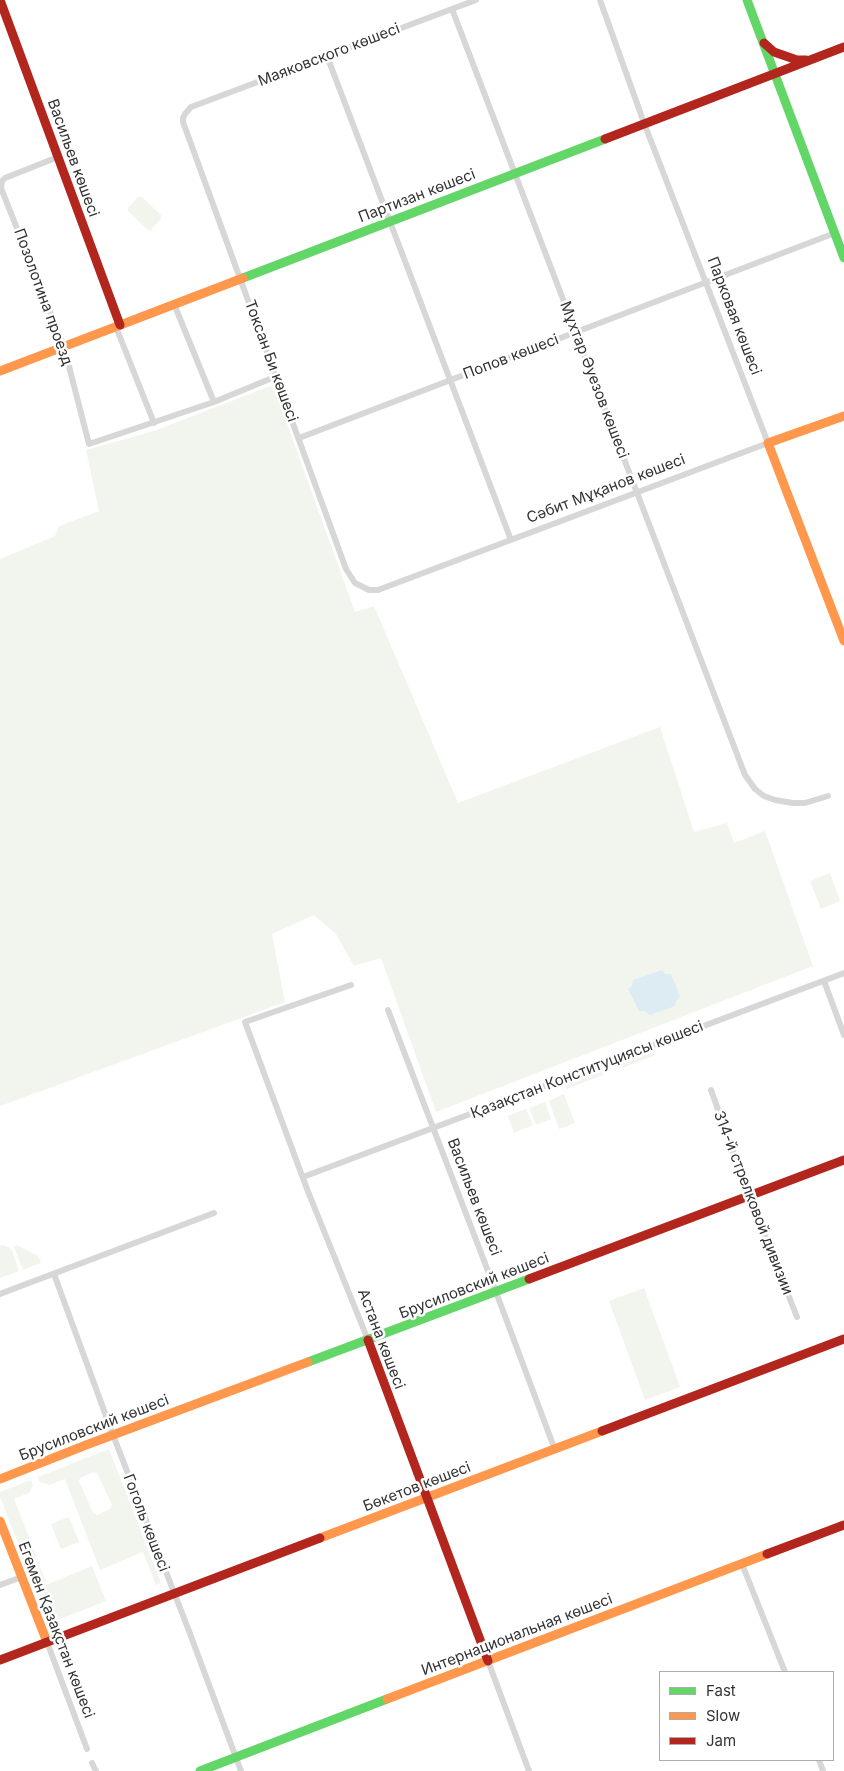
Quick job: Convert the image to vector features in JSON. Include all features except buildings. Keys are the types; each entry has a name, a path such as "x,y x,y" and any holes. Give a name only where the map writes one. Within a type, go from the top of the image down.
{"main road":[{"name":"Васильев көшесі","path":"0,0 118,326"},
{"path":"747,0 844,258"},
{"path":"762,38 768,48 774,52 797,60 811,59"},
{"name":"Партизан көшесі","path":"0,371 844,47"},
{"name":"Сәбит Мұқанов көшесі","path":"768,443 844,416"},
{"name":"Парковая көшесі","path":"768,443 844,641"},
{"name":"Брусиловский көшесі","path":"0,1479 844,1160"},
{"name":"Астана көшесі","path":"368,1340 488,1661"},
{"name":"Бөкетов көшесі","path":"0,1660 844,1340"},
{"name":"Егемен Қазақстан көшесі","path":"0,1520 47,1642"},
{"name":"Интернациональная көшесі","path":"200,1771 844,1525"}],"street":[{"name":"Маяковского көшесі","path":"185,114 191,107 476,0"},
{"name":"Парковая көшесі","path":"600,0 644,123 768,443"},
{"name":"Мұхтар Әуезов көшесі","path":"452,9 748,781 760,793 781,802 805,803 828,796"},
{"path":"327,56 511,540"},
{"name":"Токсан Би көшесі","path":"185,114 183,122 349,575 362,588 378,590"},
{"name":"Позолотина проезд","path":"58,157 8,176 2,180 1,184 64,347 89,444 154,423"},
{"name":"Попов көшесі","path":"299,438 835,233"},
{"path":"174,304 214,402"},
{"name":"Васильев көшесі","path":"118,326 154,423"},
{"path":"154,423 214,402 277,376"},
{"name":"Сәбит Мұқанов көшесі","path":"378,590 768,443"},
{"name":"Қазақстан Конституциясы көшесі","path":"303,1177 844,973"},
{"path":"824,981 844,1035"},
{"name":"Астана көшесі","path":"350,985 245,1022 303,1177 368,1340"},
{"name":"Васильев көшесі","path":"388,1010 555,1450"},
{"name":"314-й стрелковой дивизии","path":"710,1090 749,1196 797,1317"},
{"path":"0,1294 214,1213"},
{"name":"Гоголь көшесі","path":"54,1274 241,1771"},
{"path":"742,1564 785,1671"},
{"path":"0,1585 22,1577"},
{"name":"Егемен Қазақстан көшесі","path":"47,1642 87,1749"},
{"name":"Астана көшесі","path":"488,1661 529,1771"},
{"path":"92,1762 96,1771"}],"shaded area":[{"path":"138,197 142,197 161,215 161,219 151,230 148,230 128,211 128,208"},
{"path":"273,385 355,612 374,606 458,803 660,727 694,832 727,823 734,843 765,831 813,966 436,1112 381,958 354,966 336,934 314,915 272,934 285,1002 0,1106 0,559 55,536 59,526 99,511 86,450 154,431"},
{"path":"830,873 840,901 821,909 810,881"},
{"path":"662,970 665,974 671,974 680,997 676,1001 675,1006 650,1015 645,1011 639,1011 628,989 632,986 633,980"},
{"path":"654,1050 656,1055 622,1068 620,1063"},
{"path":"602,1070 603,1075 567,1089 565,1084"},
{"path":"564,1094 575,1123 559,1129 549,1101"},
{"path":"545,1102 551,1119 536,1125 529,1108"},
{"path":"526,1109 533,1125 514,1133 508,1116"},
{"path":"3,1245 11,1248 19,1271 0,1278 0,1246"},
{"path":"17,1245 38,1256 41,1263 23,1270 14,1247"},
{"path":"644,1288 680,1387 645,1400 609,1301"},
{"path":"109,1449 161,1583 156,1585 143,1552 100,1570 65,1479 49,1485 40,1482 38,1477","holes":["94,1472 97,1473 112,1505 110,1509 97,1515 93,1513 79,1481 80,1478"]},
{"path":"31,1480 33,1485 29,1493 14,1499 46,1582 39,1585 54,1623 50,1625 0,1497 0,1492"},
{"path":"69,1517 79,1542 61,1549 51,1524"},
{"path":"92,1566 106,1601 55,1621 41,1587"}],"traffic: fast":[{"path":"747,0 844,258"},
{"path":"243,278 605,139"},
{"path":"308,1362 529,1279"},
{"path":"200,1771 387,1699"}],"traffic: slow":[{"path":"0,371 243,278"},
{"path":"844,416 768,443 844,641"},
{"path":"0,1479 308,1362"},
{"path":"320,1538 602,1431"},
{"path":"0,1521 47,1642"},
{"path":"387,1699 767,1554"}],"traffic: jam":[{"path":"0,0 120,325"},
{"path":"764,43 774,52 797,60 806,60"},
{"path":"605,139 844,47"},
{"path":"529,1279 844,1160"},
{"path":"602,1431 844,1339"},
{"path":"368,1340 488,1661"},
{"path":"767,1554 844,1525"},
{"path":"0,1660 320,1538"}]}
